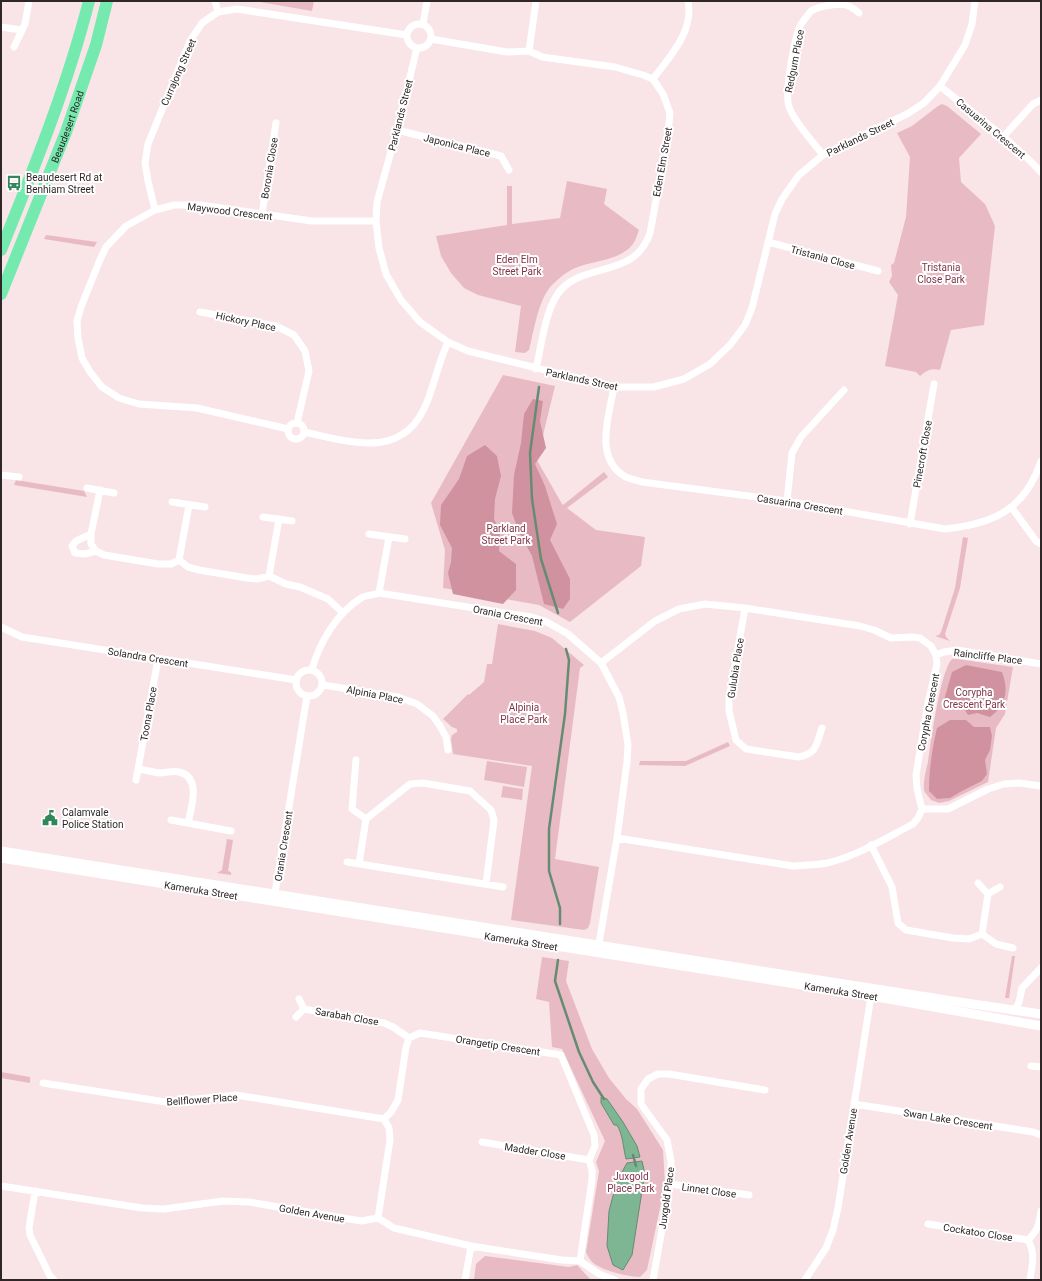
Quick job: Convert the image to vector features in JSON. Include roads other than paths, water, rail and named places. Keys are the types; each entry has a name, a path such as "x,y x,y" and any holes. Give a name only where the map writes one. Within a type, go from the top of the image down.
{"highway":[{"name":"Beaudesert Road","path":"1,250 27,187 62,93 89,1"},
{"name":"Beaudesert Road","path":"2,290 66,132 96,45 107,1"}],"street":[{"path":"14,47 25,24 29,1"},
{"path":"215,1 218,12"},
{"path":"423,24 427,1"},
{"path":"529,51 536,1"},
{"path":"431,39 507,52 529,51 542,57 615,67 653,79 680,43 685,33 690,9 688,1"},
{"name":"Parklands Street","path":"417,48 397,130 377,202 376,221 379,248 386,274 401,300 420,322 448,342 468,351 614,387 654,387 684,379 710,364 730,345 745,325 752,308 775,214 782,200 800,175 823,155 908,114 924,103 940,86 965,45 972,24 975,1"},
{"name":"Redgum Place","path":"823,155 792,114 788,102 788,85 796,39 800,26 811,12 821,6 835,4 851,6 859,13"},
{"name":"Currajong Street","path":"155,210 145,162 148,144 190,41 202,23 218,12 237,8 407,35"},
{"path":"417,24 423,24 431,31 431,39 429,44 424,47 417,48 411,45 408,41 407,35 412,26 417,24"},
{"path":"1,27 21,30"},
{"name":"Eden Elm Street","path":"536,369 551,306 558,294 568,284 581,277 621,264 636,256 646,243 650,233 668,135 670,113 663,94 653,79"},
{"name":"Casuarina Crescent","path":"940,86 1003,137 1041,172"},
{"path":"1003,137 1033,104 1041,100"},
{"name":"Boronia Close","path":"262,214 276,123"},
{"name":"Japonica Place","path":"397,130 502,156 510,170"},
{"name":"Maywood Crescent","path":"288,429 198,408 139,404 119,398 102,387 90,372 82,358 78,338 77,321 98,262 106,247 126,226 155,210 174,205 200,205 312,221 376,221"},
{"name":"Tristania Close","path":"768,242 878,271"},
{"name":"Hickory Place","path":"200,312 276,326 294,335 305,351 308,372 297,423"},
{"path":"304,432 359,444 379,444 396,438 411,428 420,417 427,402 440,360 448,342"},
{"name":"Pinecroft Close","path":"910,524 934,384"},
{"name":"Casuarina Crescent","path":"614,387 605,442 608,456 615,468 625,476 642,482 786,501 945,529 967,527 989,520 1012,508 1029,489 1041,461"},
{"path":"786,501 792,453 801,437 844,390"},
{"path":"297,423 302,425 304,432 299,438 294,439 288,434 288,429 290,425 297,423"},
{"path":"2,477 19,477"},
{"path":"87,488 114,493"},
{"path":"100,490 91,534 92,544 96,551 104,555 158,564 170,564 179,560"},
{"path":"172,502 205,507"},
{"path":"179,560 189,505"},
{"path":"1012,508 1036,541 1041,544"},
{"path":"263,517 292,521"},
{"path":"269,576 279,519"},
{"path":"91,534 76,541 72,546 75,553 85,554 96,551"},
{"path":"369,534 405,539"},
{"path":"379,593 389,537"},
{"path":"179,560 188,567 199,570 257,579 269,576 286,584 300,587 328,599 343,613"},
{"name":"Orania Crescent","path":"312,669 316,654 326,635 343,613 362,598 379,593 531,617 545,621 568,634 601,663 619,697 628,745 617,838 598,949"},
{"path":"601,663 655,621 679,609 704,604 745,608 860,626 874,630 891,638 920,638 931,646 936,655"},
{"name":"Gulubia Place","path":"745,608 729,699 729,711 736,740 746,749 799,757 807,756 814,751 822,728"},
{"name":"Solandra Crescent","path":"1,627 22,636 296,680"},
{"name":"Raincliffe Place","path":"936,655 957,650 1041,664"},
{"name":"Corypha Crescent","path":"922,809 917,789 916,775 928,703 937,664 936,655"},
{"name":"Toona Place","path":"136,780 158,659"},
{"path":"312,669 322,676 323,685 316,695 307,696 300,692 296,685 296,680 297,676 303,670 312,669"},
{"name":"Alpinia Place","path":"323,685 398,696 418,704 433,716 440,726 446,737 448,750"},
{"name":"Orania Crescent","path":"274,898 307,696"},
{"path":"356,760 352,809 366,819"},
{"path":"138,769 160,773 178,772 189,777 193,785 193,796 188,823"},
{"path":"359,864 366,819 410,784 423,783 470,791 491,810 494,820 486,884"},
{"path":"617,838 793,866 828,863 872,845 913,824 918,818 922,809 948,809 988,789 1004,784 1019,783 1041,786"},
{"path":"171,820 232,831"},
{"path":"872,845 892,887 898,923 906,930 953,938 969,939 982,934"},
{"name":"Kameruka Street","path":"1,851 274,898"},
{"name":"Kameruka Street","path":"1,858 274,898 598,949 1041,1014"},
{"path":"347,862 503,887"},
{"path":"978,883 988,894"},
{"path":"988,894 1000,887"},
{"path":"982,934 988,894"},
{"path":"982,934 996,944 1013,948"},
{"name":"Kameruka Street","path":"598,949 958,1010 1013,1022 1041,1026"},
{"path":"1013,1022 1022,988 1041,968"},
{"name":"Golden Avenue","path":"805,1280 826,1248 833,1230 838,1208 871,996"},
{"name":"Sarabah Close","path":"299,1000 304,1009"},
{"name":"Sarabah Close","path":"296,1017 304,1009"},
{"name":"Sarabah Close","path":"304,1009 384,1023 393,1027 409,1038"},
{"name":"Orangetip Crescent","path":"409,1038 420,1033 561,1055 594,1135 595,1146 589,1160 592,1170 592,1180 580,1261"},
{"path":"409,1038 406,1047 398,1100 391,1112 384,1119 389,1128 390,1140 378,1218 394,1228 471,1246 562,1260 580,1261 599,1274 615,1280"},
{"path":"1031,1066 1041,1067"},
{"name":"Juxgold Place","path":"653,1280 670,1184 671,1160 667,1140 641,1104 641,1089 648,1079 658,1074 668,1074 766,1090"},
{"name":"Bellflower Place","path":"43,1083 166,1102 236,1095 384,1119"},
{"name":"Swan Lake Crescent","path":"854,1104 1033,1132 1041,1135"},
{"name":"Madder Close","path":"482,1142 589,1160"},
{"name":"Linnet Close","path":"670,1184 748,1195"},
{"name":"Golden Avenue","path":"1,1186 142,1208 164,1209 223,1201 249,1202 361,1221 378,1218"},
{"path":"36,1191 29,1228 30,1235 50,1276 54,1280"},
{"path":"1030,1280 1034,1255 1028,1240 1036,1232 1041,1211"},
{"name":"Cockatoo Close","path":"928,1224 1028,1240"},
{"path":"465,1280 471,1246"}],"waterway":[{"path":"539,387 530,453 532,499 541,559 558,613"},
{"path":"560,924 560,908 549,871 549,829 565,714 569,660 566,649"},
{"path":"558,960 555,981 579,1052 593,1082 604,1099"},
{"path":"633,1155 636,1166"}],"place":[{"name":"Beaudesert Rd at Benhiam Street","path":"14,183"},
{"name":"Calamvale Police Station","path":"50,818"}],"park label":[{"name":"Eden Elm Street Park","path":"517,264"},
{"name":"Tristania Close Park","path":"941,272"},
{"name":"Parkland Street Park","path":"506,534"},
{"name":"Corypha Crescent Park","path":"974,698"},
{"name":"Alpinia Place Park","path":"524,712"},
{"name":"Juxgold Place Park","path":"631,1182"}]}
